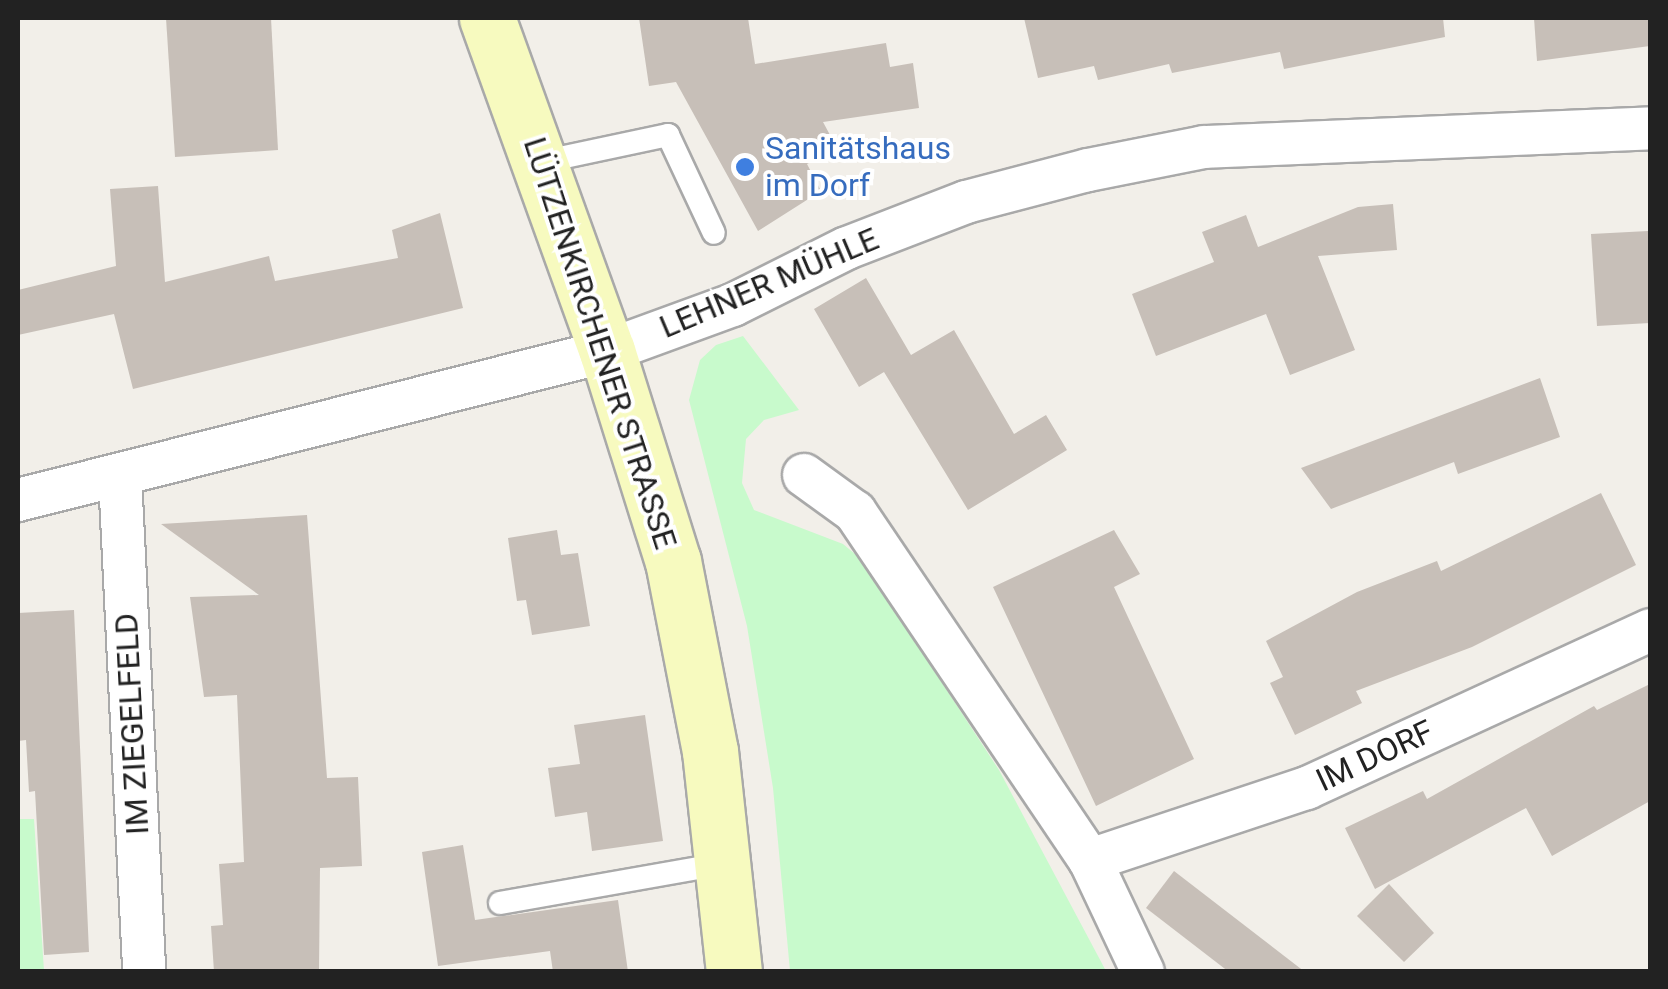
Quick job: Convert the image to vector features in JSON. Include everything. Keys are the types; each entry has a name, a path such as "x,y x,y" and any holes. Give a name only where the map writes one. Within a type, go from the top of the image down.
{"main road":[{"name":"LÜTZENKIRCHENER STRASSE","path":"487,18 608,350 673,561 710,751 734,972"}],"street":[{"name":"LEHNER MÜHLE","path":"18,500 608,350 733,305 847,248 949,209 1088,170 1204,147 1650,128"},
{"path":"804,475 855,512 1090,860 1142,972"},
{"name":"IM ZIEGELFELD","path":"120,476 144,972"},
{"name":"IM DORF","path":"1090,860 1307,788 1650,630"}],"lane":[{"path":"541,162 668,136 714,232"},
{"path":"500,903 722,864"}],"green space":[{"path":"743,336 799,410 764,420 746,439 742,483 754,510 843,544 861,559 999,770 1106,971 790,971 773,788 747,626 689,400 700,360 716,345"},
{"path":"18,819 34,819 44,971 18,971"}],"building":[{"path":"166,18 271,18 278,150 175,157"},
{"path":"639,18 748,18 755,64 886,43 890,67 913,63 919,108 823,122 837,148 807,164 821,191 758,231 676,82 649,86"},
{"path":"1024,18 1443,18 1445,37 1284,69 1280,52 1172,73 1169,64 1098,80 1094,66 1038,78"},
{"path":"1534,18 1650,18 1650,46 1537,61"},
{"path":"158,186 165,282 269,256 275,281 398,258 392,230 440,213 463,308 133,389 114,314 18,335 18,290 116,266 110,189"},
{"path":"1393,204 1397,250 1318,256 1355,350 1290,375 1266,314 1156,356 1132,294 1214,262 1202,232 1246,215 1258,247 1358,207"},
{"path":"1648,231 1650,323 1597,326 1591,234"},
{"path":"866,278 911,355 954,330 1014,434 1046,415 1067,450 968,510 884,372 859,387 814,309"},
{"path":"1540,378 1560,437 1458,474 1454,462 1331,509 1301,468"},
{"path":"1601,493 1636,565 1472,647 1356,691 1362,703 1295,735 1270,683 1283,677 1266,641 1357,592 1437,561 1441,571"},
{"path":"307,515 327,778 358,777 362,866 320,868 319,972 214,972 211,926 223,925 219,864 244,862 237,695 204,697 190,597 259,595 161,524"},
{"path":"557,530 561,555 578,553 590,626 532,635 526,600 517,601 508,538"},
{"path":"1114,530 1140,574 1114,587 1194,759 1096,806 993,587"},
{"path":"74,610 89,952 44,955 35,791 29,792 26,740 18,741 18,613"},
{"path":"1650,684 1650,801 1552,856 1526,808 1375,889 1345,828 1423,791 1427,799 1594,706 1597,710"},
{"path":"645,715 663,841 592,851 587,812 555,817 548,768 580,764 574,725"},
{"path":"463,845 475,920 618,900 628,972 553,972 550,951 438,966 422,852"},
{"path":"1174,871 1305,972 1229,972 1146,908"},
{"path":"1389,884 1434,933 1404,962 1357,916"}],"place":[{"name":"Sanitätshaus im Dorf","path":"745,167"}]}
